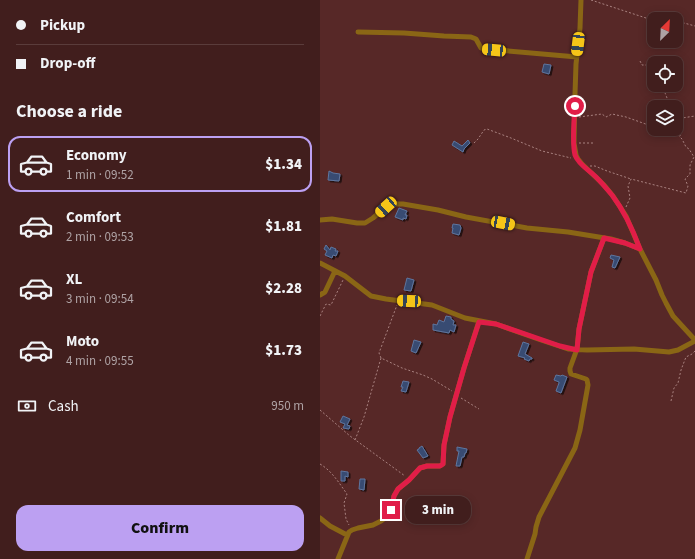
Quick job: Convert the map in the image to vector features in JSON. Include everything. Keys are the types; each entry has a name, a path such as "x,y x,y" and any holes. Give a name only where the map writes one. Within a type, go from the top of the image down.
{"street":[{"path":"320,263 345,276 371,296 432,305 479,322 496,324 560,346 577,350 674,352 695,340 683,328 666,303 626,216 604,185 582,164 576,155 574,143 574,118 581,0"},
{"path":"358,32 471,37 476,39 480,46 486,49 577,57"},
{"path":"320,220 332,219 365,223 386,207 398,204 527,228 568,232 604,238 625,243 640,249"},
{"path":"527,559 539,517 575,448 579,436 588,385 586,379 573,375 570,371 577,350 579,329 591,272 604,238"},
{"path":"320,295 325,292 335,271"},
{"path":"338,559 347,536 352,530 373,525 385,518 392,508 396,492 422,467 438,467 443,464 444,445 450,417 479,322"},
{"path":"320,518 347,536"}],"path":[{"path":"591,0 647,18"},
{"path":"683,22 695,26"},
{"path":"640,61 642,65 647,65"},
{"path":"574,118 602,114 606,117 612,114 647,124"},
{"path":"582,164 595,166 631,179 686,193 688,186 685,179 690,174 690,165 694,157 680,137 680,124 682,118 695,116"},
{"path":"474,143 484,130 487,129 542,151 578,159"},
{"path":"574,143 593,143"},
{"path":"626,216 626,206 630,198 628,186 631,179"},
{"path":"320,316 326,304 331,305 345,276"},
{"path":"355,440 364,418 381,358 379,353 399,301"},
{"path":"671,401 674,388 678,383 686,357 695,351"},
{"path":"381,358 402,368 423,375 479,409"},
{"path":"320,410 355,440 409,480"},
{"path":"320,464 332,473 347,494 344,502 346,519 352,530"}],"building":[{"path":"544,64 551,65 549,74 542,72"},
{"path":"468,140 470,143 463,152 452,145 454,141 462,146"},
{"path":"329,171 340,174 339,181 328,180"},
{"path":"399,208 407,211 405,215 407,215 406,219 403,218 403,220 395,217"},
{"path":"453,224 460,225 461,228 459,235 452,233"},
{"path":"326,245 330,250 331,247 336,249 335,251 338,251 336,256 333,255 332,258 325,255 327,251 324,249"},
{"path":"611,255 620,257 615,268 612,267 614,260 610,258"},
{"path":"407,278 414,280 411,291 404,290"},
{"path":"446,316 451,317 454,321 453,325 456,325 454,332 450,330 449,333 433,330 433,324 437,325 439,320 444,322"},
{"path":"414,340 421,342 416,353 411,351"},
{"path":"523,342 529,344 525,354 532,358 529,361 518,356"},
{"path":"556,375 567,377 561,393 556,391 559,382 554,380"},
{"path":"403,381 409,382 406,392 401,391"},
{"path":"343,416 350,419 347,425 350,426 349,429 343,428 345,424 340,422"},
{"path":"422,446 428,456 423,458 417,450"},
{"path":"457,447 467,449 464,457 462,457 460,466 456,466 459,451 457,451"},
{"path":"341,471 348,472 348,477 345,476 345,481 341,481"},
{"path":"360,479 365,479 364,490 359,489"}],"route":[{"path":"391,510 394,496 398,489 420,468 427,466 438,467 443,464 444,445 450,417 479,322 496,324 568,349 577,350 579,329 591,272 604,238 618,240 640,249 637,239 620,206 604,185 582,164 576,155 574,143 575,106"}]}
